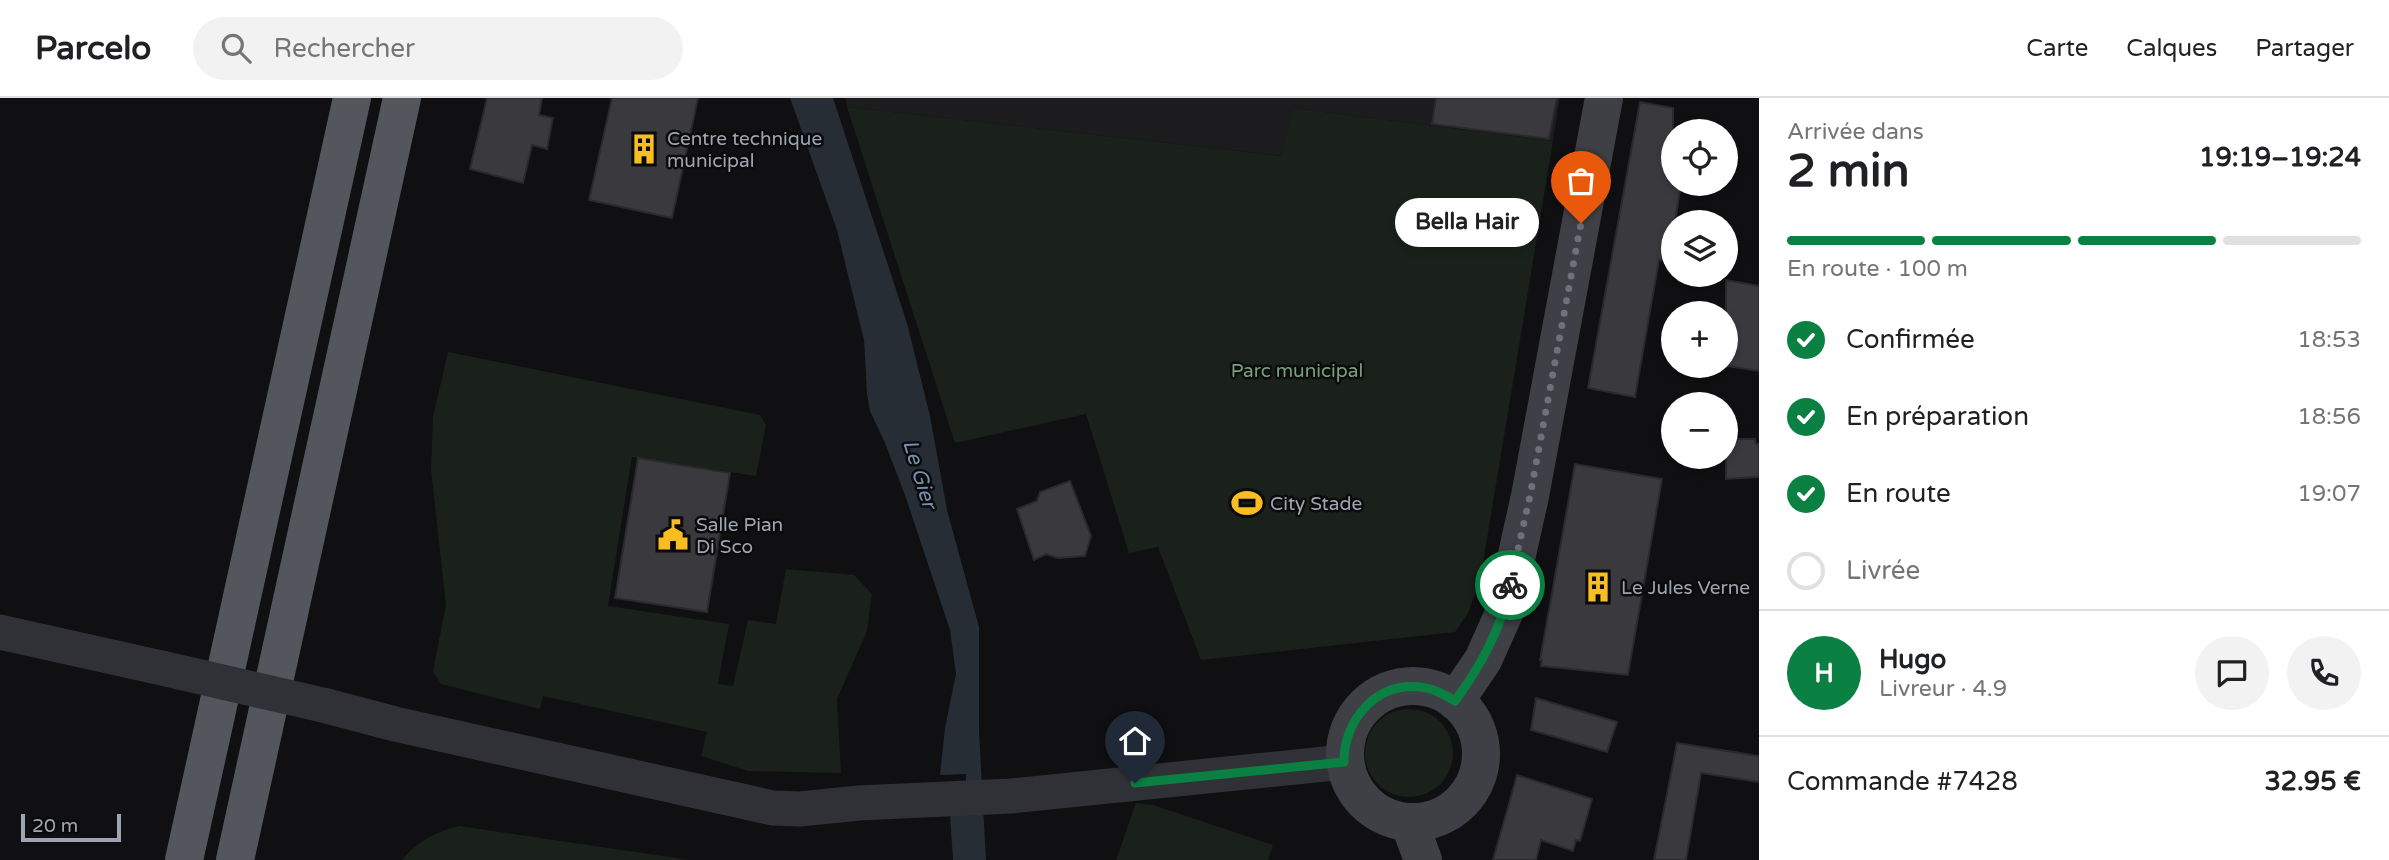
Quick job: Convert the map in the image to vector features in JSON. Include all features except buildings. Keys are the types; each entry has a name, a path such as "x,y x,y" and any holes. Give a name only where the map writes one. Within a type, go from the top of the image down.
{"highway":[{"path":"184,860 352,98"},
{"path":"234,860 402,98"}],"main road":[{"path":"1455,701 1483,660 1504,613 1530,496 1604,98"},
{"path":"1418,686 1439,691 1455,701 1471,719 1479,739 1480,760 1476,780 1465,798 1449,812 1430,820 1409,822 1388,818 1370,807 1356,792 1344,762 1349,731 1359,712 1376,697 1396,688 1418,686"},
{"path":"1409,822 1423,860"}],"street":[{"path":"0,632 772,808 800,809 919,799 1011,796 1344,762"}],"shaded area":[{"path":"845,98 1560,98 1553,141 1292,108 1283,156 847,107"}],"green space":[{"name":"Parc municipal","path":"847,107 1282,156 1292,108 1553,141 1480,581 1468,613 1455,632 1201,660 1158,547 1129,553 1086,414 955,443"},
{"path":"448,352 760,415 766,425 756,476 632,457 608,606 729,624 718,684 733,686 748,620 776,624 786,569 854,575 872,594 867,631 837,699 841,773 748,771 701,756 707,732 543,696 540,709 441,684 433,671 446,605 431,469 433,417"},
{"path":"1400,709 1418,709 1434,716 1446,728 1453,744 1453,762 1446,778 1434,790 1418,797 1400,797 1384,790 1372,778 1365,762 1365,744 1372,728 1384,716"},
{"path":"1136,803 1153,805 1273,845 1268,860 1116,860"},
{"path":"459,826 690,860 402,860 428,838"}],"water":[{"name":"Le Gier","path":"790,98 833,98 907,323 930,416 947,510 979,627 979,731 986,860 953,860 950,814 965,814 966,774 940,775 945,728 956,674 950,630 905,495 870,411 864,340 837,230"}],"way so far":[{"path":"1510,585 1530,496 1581,223"}],"place":[{"name":"Centre technique municipal","path":"644,149"},
{"name":"Bella Hair","path":"1581,223"},
{"name":"City Stade","path":"1247,503"},
{"name":"Salle Pian Di Sco","path":"673,535"},
{"name":"Le Jules Verne","path":"1598,587"}],"route":[{"path":"1135,783 1344,762 1349,731 1359,712 1376,697 1396,688 1418,686 1439,691 1455,701 1494,640 1510,585"}]}
